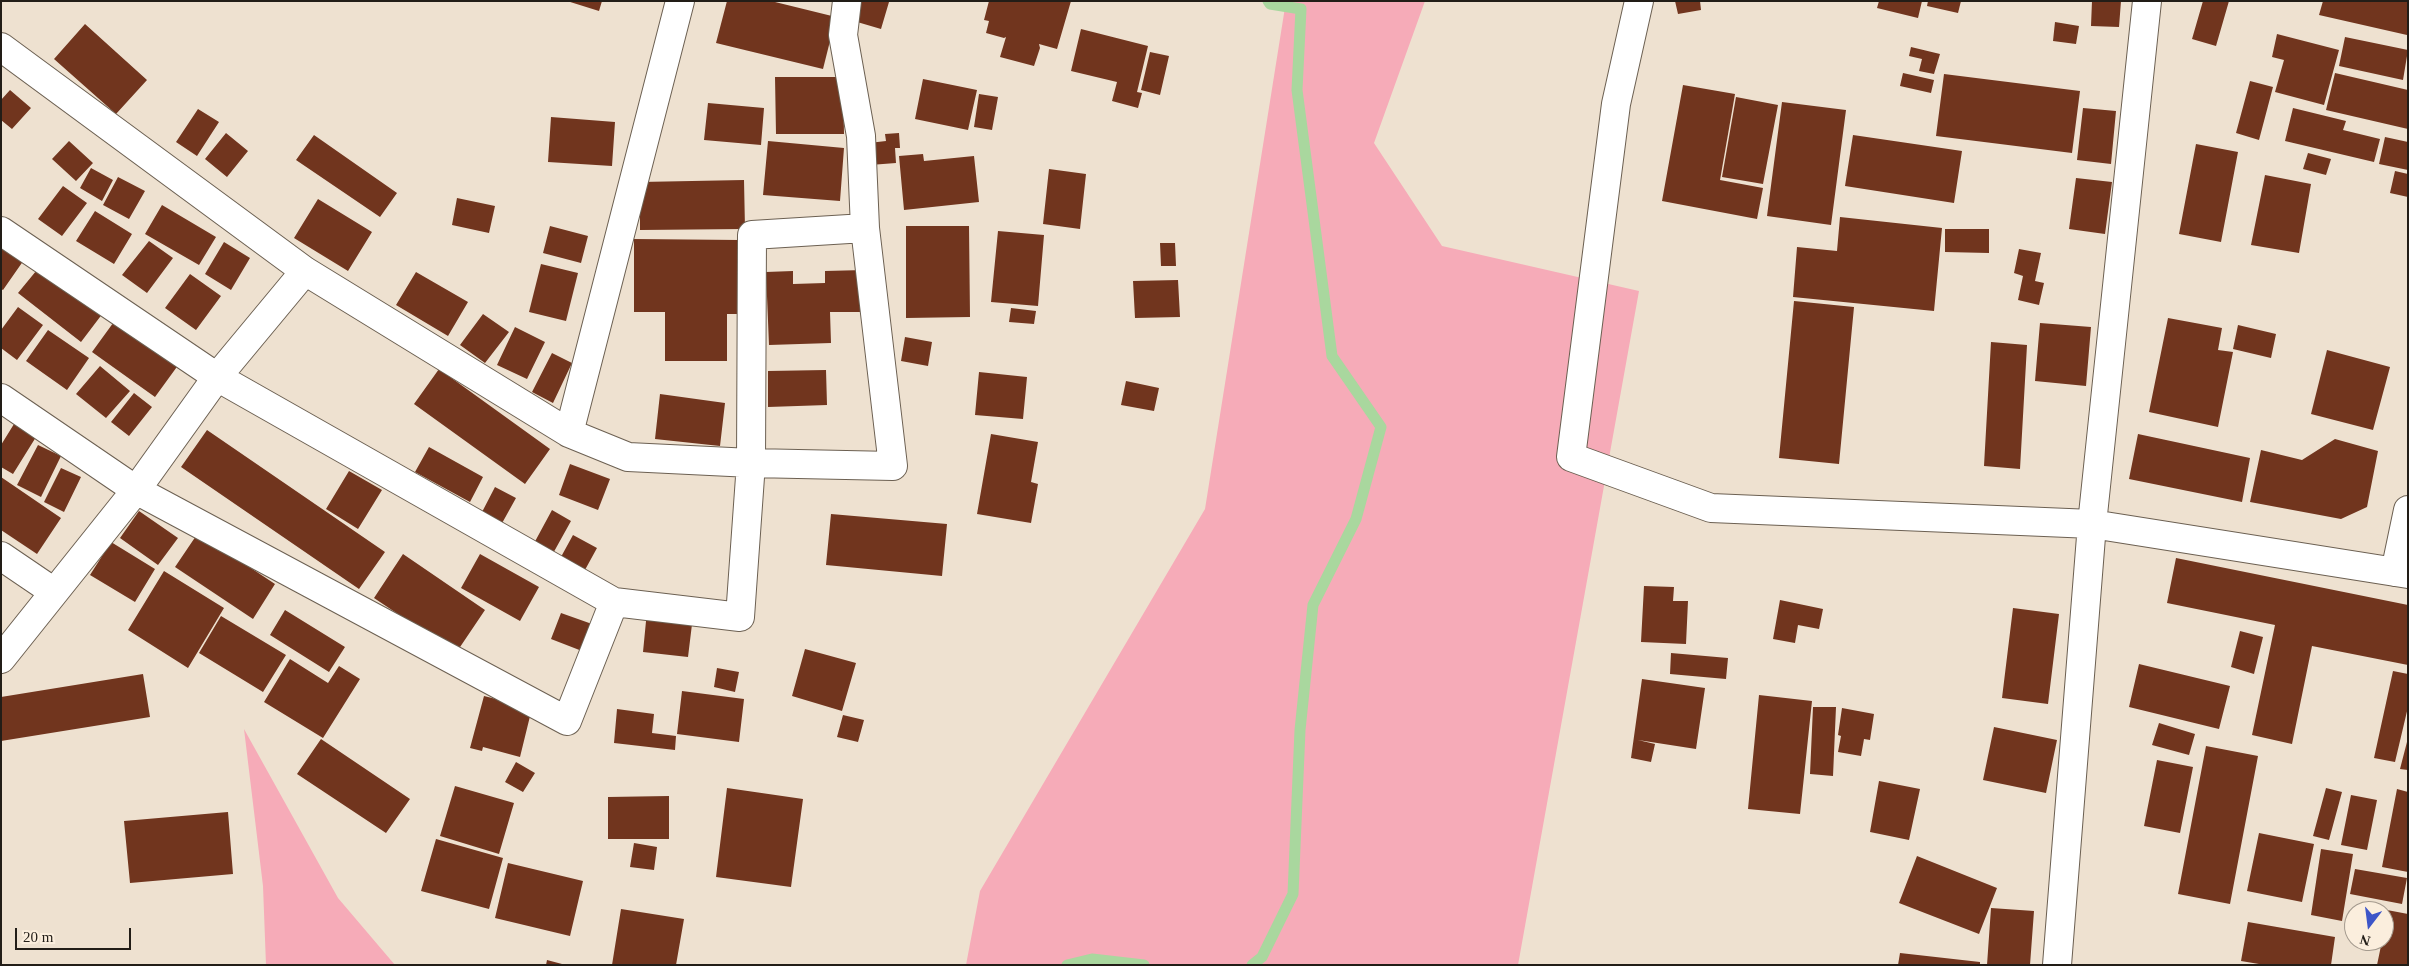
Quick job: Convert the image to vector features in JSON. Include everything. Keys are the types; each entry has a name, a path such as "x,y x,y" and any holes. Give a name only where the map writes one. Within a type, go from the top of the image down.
{"street":[{"path":"569,433 680,1"},
{"path":"1,47 305,271 569,433 628,456 751,463 893,466 865,228 861,136 843,35 848,1"},
{"path":"1639,1 1616,104 1572,457 1711,508 2092,524 2402,573 2408,510"},
{"path":"2057,965 2092,524 2147,1"},
{"path":"1,231 217,377 614,602 740,617 751,463 752,235 865,228"},
{"path":"1,659 136,490 217,377 305,271"},
{"path":"1,398 136,490 567,721 614,602"},
{"path":"1,556 54,592"}],"shaded area":[{"path":"1286,1 1425,1 1374,143 1442,246 1639,291 1518,965 966,965 980,891 1205,509"},
{"path":"244,729 338,898 395,965 266,965 263,886"}],"building":[{"path":"567,1 602,1 599,11"},
{"path":"727,1 771,1 836,17 823,69 716,43"},
{"path":"853,1 889,2 881,29 847,19"},
{"path":"989,1 1071,1 1057,49 1039,44 1040,48 1034,66 1000,57 1006,37 986,33 989,21 984,20"},
{"path":"1675,1 1700,1 1701,10 1678,14"},
{"path":"1879,1 1922,1 1918,18 1877,8"},
{"path":"1928,1 1961,1 1958,13 1927,6"},
{"path":"2092,1 2121,1 2119,27 2091,26"},
{"path":"2203,1 2229,1 2216,46 2192,39"},
{"path":"2323,1 2408,1 2407,35 2319,15"},
{"path":"2055,22 2079,26 2076,44 2053,41"},
{"path":"85,24 147,80 116,114 54,59"},
{"path":"1081,29 1148,46 1137,92 1142,93 1138,108 1112,101 1117,82 1071,71"},
{"path":"2277,34 2339,50 2324,105 2275,92 2284,60 2272,57"},
{"path":"2345,37 2408,50 2403,80 2339,66"},
{"path":"1911,47 1940,54 1934,74 1919,71 1922,59 1909,56"},
{"path":"1150,52 1169,56 1160,95 1141,90"},
{"path":"1903,73 1934,80 1931,93 1900,86"},
{"path":"2335,73 2408,90 2408,129 2326,110"},
{"path":"1944,74 2080,91 2072,153 1936,136"},
{"path":"775,77 843,77 844,134 776,134"},
{"path":"923,79 977,90 968,130 915,119"},
{"path":"2250,81 2273,87 2259,140 2236,133"},
{"path":"1683,85 1735,94 1720,180 1763,188 1757,219 1662,201"},
{"path":"10,90 31,108 12,129 1,120 1,100"},
{"path":"979,94 998,97 992,130 974,127"},
{"path":"1736,97 1778,105 1763,184 1722,177"},
{"path":"1782,102 1846,110 1831,225 1767,216"},
{"path":"708,103 764,108 761,145 704,140"},
{"path":"2083,108 2116,111 2111,164 2077,160"},
{"path":"2293,108 2346,121 2343,130 2380,139 2374,162 2285,141"},
{"path":"198,109 219,122 197,156 176,142"},
{"path":"551,117 615,122 612,166 548,162"},
{"path":"226,133 248,151 227,177 205,159"},
{"path":"899,133 900,148 895,148 896,163 870,165 869,143 886,141 885,134"},
{"path":"314,135 397,193 380,217 296,160"},
{"path":"1853,135 1962,151 1954,203 1845,186"},
{"path":"2385,137 2408,142 2408,170 2379,164"},
{"path":"69,141 93,163 76,181 52,159"},
{"path":"768,141 844,148 840,201 763,195"},
{"path":"2196,144 2238,152 2221,242 2179,234"},
{"path":"2308,153 2331,159 2326,175 2303,169"},
{"path":"923,154 924,161 974,156 979,202 904,210 899,156"},
{"path":"91,168 113,180 102,201 80,188"},
{"path":"1049,169 1086,174 1080,229 1043,224"},
{"path":"2395,171 2408,174 2408,197 2390,193"},
{"path":"2265,175 2311,184 2299,253 2251,245"},
{"path":"118,177 145,191 129,219 103,205"},
{"path":"2076,178 2112,182 2105,234 2069,229"},
{"path":"744,180 745,229 640,230 640,182"},
{"path":"63,186 87,203 62,236 38,219"},
{"path":"457,198 495,206 489,233 452,225"},
{"path":"318,199 372,232 348,271 294,238"},
{"path":"162,205 216,237 199,265 145,234"},
{"path":"95,211 132,234 114,264 76,241"},
{"path":"1840,217 1942,228 1934,311 1793,297 1797,247 1837,251"},
{"path":"550,226 588,236 581,263 543,253"},
{"path":"906,226 969,226 970,317 906,318"},
{"path":"1945,229 1989,229 1989,253 1945,252"},
{"path":"998,231 1044,235 1038,306 991,302"},
{"path":"634,239 740,240 740,314 727,314 727,361 665,361 665,312 634,312"},
{"path":"1,241 26,257 3,290 1,289"},
{"path":"149,241 173,258 147,293 122,275"},
{"path":"224,242 250,258 231,290 205,274"},
{"path":"1160,243 1175,243 1176,266 1161,266"},
{"path":"2019,249 2041,253 2035,281 2044,283 2039,305 2018,300 2023,276 2014,273"},
{"path":"541,264 578,273 566,321 529,312"},
{"path":"41,265 103,313 81,342 18,293"},
{"path":"864,270 865,312 830,312 831,343 769,345 766,272 793,271 793,284 825,283 825,271"},
{"path":"416,272 468,302 448,336 396,305"},
{"path":"190,274 221,296 196,330 165,308"},
{"path":"1178,280 1180,317 1135,318 1133,281"},
{"path":"1794,301 1854,307 1839,464 1779,458"},
{"path":"18,307 43,325 17,360 1,348 1,330"},
{"path":"1011,308 1036,311 1034,324 1009,322"},
{"path":"483,314 509,332 485,363 460,345"},
{"path":"2168,318 2222,328 2218,350 2233,352 2218,427 2149,412"},
{"path":"116,319 179,364 155,397 92,352"},
{"path":"2040,323 2091,327 2086,386 2035,381"},
{"path":"2238,325 2276,334 2271,358 2233,349"},
{"path":"515,327 545,342 527,379 497,365"},
{"path":"48,330 89,358 67,390 26,361"},
{"path":"905,337 932,342 928,366 901,361"},
{"path":"1991,342 2027,345 2020,469 1984,466"},
{"path":"2327,350 2390,367 2373,430 2311,414"},
{"path":"552,353 572,363 553,403 532,392"},
{"path":"100,366 130,391 106,418 76,394"},
{"path":"439,369 550,449 525,484 414,404"},
{"path":"826,370 827,405 768,407 768,371"},
{"path":"979,372 1027,377 1023,419 975,415"},
{"path":"1126,381 1159,388 1154,411 1121,405"},
{"path":"134,393 152,407 129,436 111,422"},
{"path":"660,394 725,403 720,446 655,439"},
{"path":"14,424 36,437 13,474 1,467 1,445"},
{"path":"207,430 385,552 359,589 181,467"},
{"path":"991,434 1038,442 1031,482 1038,484 1031,523 977,514"},
{"path":"2138,434 2250,458 2242,502 2129,479"},
{"path":"2335,439 2378,451 2367,507 2341,519 2250,502 2261,450 2302,460"},
{"path":"38,445 61,456 41,497 17,485"},
{"path":"429,447 483,477 470,502 415,472"},
{"path":"570,464 610,479 598,510 559,495"},
{"path":"61,468 81,477 64,512 44,502"},
{"path":"349,471 382,490 358,529 326,509"},
{"path":"1,477 61,518 37,554 1,530"},
{"path":"495,487 516,498 501,525 481,514"},
{"path":"552,510 571,521 551,557 532,547"},
{"path":"139,511 178,538 158,565 120,538"},
{"path":"831,514 947,524 942,576 826,565"},
{"path":"198,533 275,584 253,619 175,567"},
{"path":"573,535 597,548 580,579 556,566"},
{"path":"111,542 155,569 135,602 90,575"},
{"path":"403,554 485,610 456,653 374,598"},
{"path":"480,554 539,587 520,621 461,588"},
{"path":"2176,558 2408,605 2408,665 2312,646 2292,744 2252,735 2275,625 2167,603"},
{"path":"164,571 224,608 188,668 128,630"},
{"path":"1644,586 1674,587 1673,601 1688,601 1686,644 1641,642"},
{"path":"1780,600 1823,609 1819,629 1798,625 1795,643 1773,639"},
{"path":"2013,608 2059,614 2048,704 2002,698"},
{"path":"285,610 345,647 329,672 270,635"},
{"path":"647,611 693,616 688,657 643,652"},
{"path":"561,613 592,624 582,651 551,639"},
{"path":"221,616 286,655 263,692 199,653"},
{"path":"2240,631 2263,637 2254,674 2231,667"},
{"path":"805,649 856,663 842,711 792,696"},
{"path":"1671,653 1728,658 1726,679 1670,674"},
{"path":"290,659 328,683 339,666 360,679 323,738 264,702"},
{"path":"2139,664 2230,686 2219,729 2129,707"},
{"path":"717,668 739,672 735,692 714,687"},
{"path":"2393,671 2408,674 2408,707 2395,762 2374,758"},
{"path":"143,674 150,717 1,741 1,697"},
{"path":"1642,679 1705,688 1696,749 1638,740 1655,744 1651,762 1631,758"},
{"path":"682,691 744,699 739,742 677,734"},
{"path":"1759,695 1812,701 1800,814 1748,809"},
{"path":"484,696 532,708 520,757 483,747 482,751 470,748"},
{"path":"1813,707 1836,707 1833,776 1810,774"},
{"path":"1842,708 1874,714 1870,740 1864,739 1861,756 1838,752 1841,736 1838,735"},
{"path":"617,709 654,714 652,733 676,736 675,750 614,743"},
{"path":"843,715 864,720 858,742 837,737"},
{"path":"2159,723 2195,734 2189,755 2152,745"},
{"path":"1994,727 2057,740 2046,793 1983,780"},
{"path":"2408,738 2408,770 2400,769"},
{"path":"321,739 410,799 386,833 297,774"},
{"path":"2206,746 2258,756 2230,904 2178,894"},
{"path":"2157,760 2193,767 2180,833 2144,826"},
{"path":"516,762 535,773 523,792 505,782"},
{"path":"1879,781 1920,789 1909,840 1870,832"},
{"path":"455,786 514,803 499,854 440,836"},
{"path":"727,788 803,799 791,887 716,877"},
{"path":"2326,788 2342,792 2329,840 2313,836"},
{"path":"2397,789 2408,792 2408,872 2382,867"},
{"path":"2351,795 2377,800 2367,850 2341,845"},
{"path":"669,796 669,839 608,839 608,797"},
{"path":"228,812 233,874 130,883 124,821"},
{"path":"2259,833 2314,844 2302,902 2247,891"},
{"path":"436,839 503,858 489,909 421,891"},
{"path":"634,843 657,847 654,870 630,867"},
{"path":"2321,849 2353,854 2342,921 2311,915"},
{"path":"1917,856 1997,888 1979,934 1899,903"},
{"path":"508,863 583,881 570,936 495,918"},
{"path":"2355,869 2407,878 2402,904 2350,894"},
{"path":"1991,908 2034,911 2030,965 1987,965"},
{"path":"621,909 684,919 676,965 612,965"},
{"path":"2394,911 2408,914 2408,965 2377,965 2380,951 2394,951"},
{"path":"2248,922 2335,937 2331,965 2265,965 2241,961"},
{"path":"1900,953 1980,962 1980,965 1898,965"},
{"path":"547,960 562,964 562,965 546,965"}],"waterway":[{"path":"1252,965 1262,957 1293,894 1300,730 1313,605 1356,519 1381,427 1332,356 1297,90 1301,9 1270,4 1268,1"},
{"path":"1067,965 1092,959 1144,965"}]}
